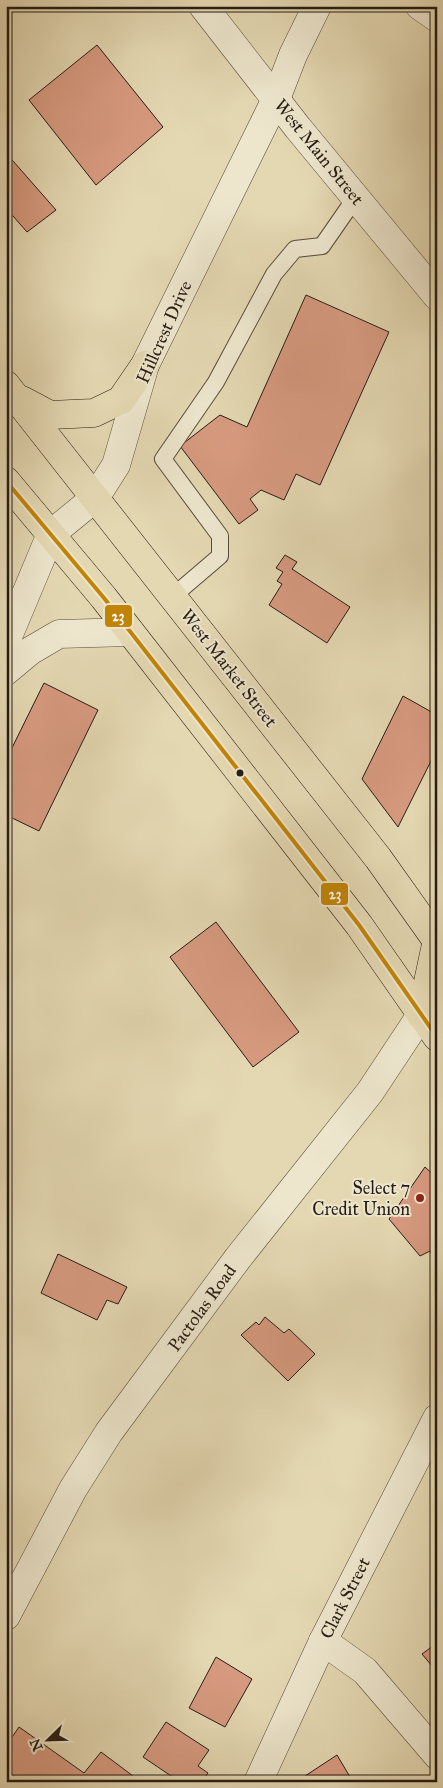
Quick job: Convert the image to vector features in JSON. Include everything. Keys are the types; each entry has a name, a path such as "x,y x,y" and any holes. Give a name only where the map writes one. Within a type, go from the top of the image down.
{"main road":[{"path":"12,392 50,415 94,413 121,400 145,365"},
{"name":"West Market Street","path":"12,392 378,858 437,941"},
{"path":"8,488 51,534 130,632 359,926 429,1005"},
{"path":"437,941 429,1005 437,1037"}],"street":[{"name":"West Main Street","path":"203,6 276,99 437,296"},
{"name":"Hillcrest Drive","path":"9,632 51,534 95,498 116,465 145,365 276,99 293,55 317,6"},
{"path":"420,6 437,18"},
{"path":"6,670 30,651 59,634 130,632"},
{"name":"Pactolas Road","path":"6,1616 73,1489 109,1432 238,1258 370,1092 429,1005"},
{"name":"Clark Street","path":"258,1782 323,1641 437,1418"},
{"path":"323,1641 365,1671 437,1755"}],"lane":[{"path":"172,597 220,556 220,536 163,458 216,382 274,274 294,249 322,246 356,197"}],"building":[{"path":"97,45 163,127 96,185 29,100"},
{"path":"6,153 56,210 27,232 6,208"},
{"path":"306,295 389,332 320,485 296,474 284,500 261,490 250,499 258,510 239,524 180,446 220,415 247,427"},
{"path":"285,555 297,562 292,569 350,607 327,643 269,605 282,584 277,581 283,572 276,568"},
{"path":"44,683 98,710 39,831 6,815 6,760"},
{"path":"403,696 437,715 437,749 398,827 362,779"},
{"path":"216,922 299,1032 253,1067 170,957"},
{"name":"Select 7 Credit Union","path":"425,1167 437,1178 437,1264 430,1251 420,1256 389,1219"},
{"path":"58,1254 127,1287 118,1304 107,1300 97,1320 41,1293"},
{"path":"265,1317 284,1333 289,1329 315,1354 288,1381 241,1335 256,1322 259,1325"},
{"path":"437,1643 437,1672 422,1654"},
{"path":"216,1657 252,1679 225,1727 189,1708"},
{"path":"166,1722 209,1750 198,1766 208,1773 202,1782 180,1782 143,1757"},
{"path":"19,1727 84,1773 101,1752 141,1782 22,1782 6,1770 6,1746"},
{"path":"337,1755 353,1782 309,1782 305,1776"}],"transit line":[{"name":"23","path":"6,481 104,598 359,925 437,1037"}],"place":[{"name":"Select 7 Credit Union","path":"420,1198"}]}
